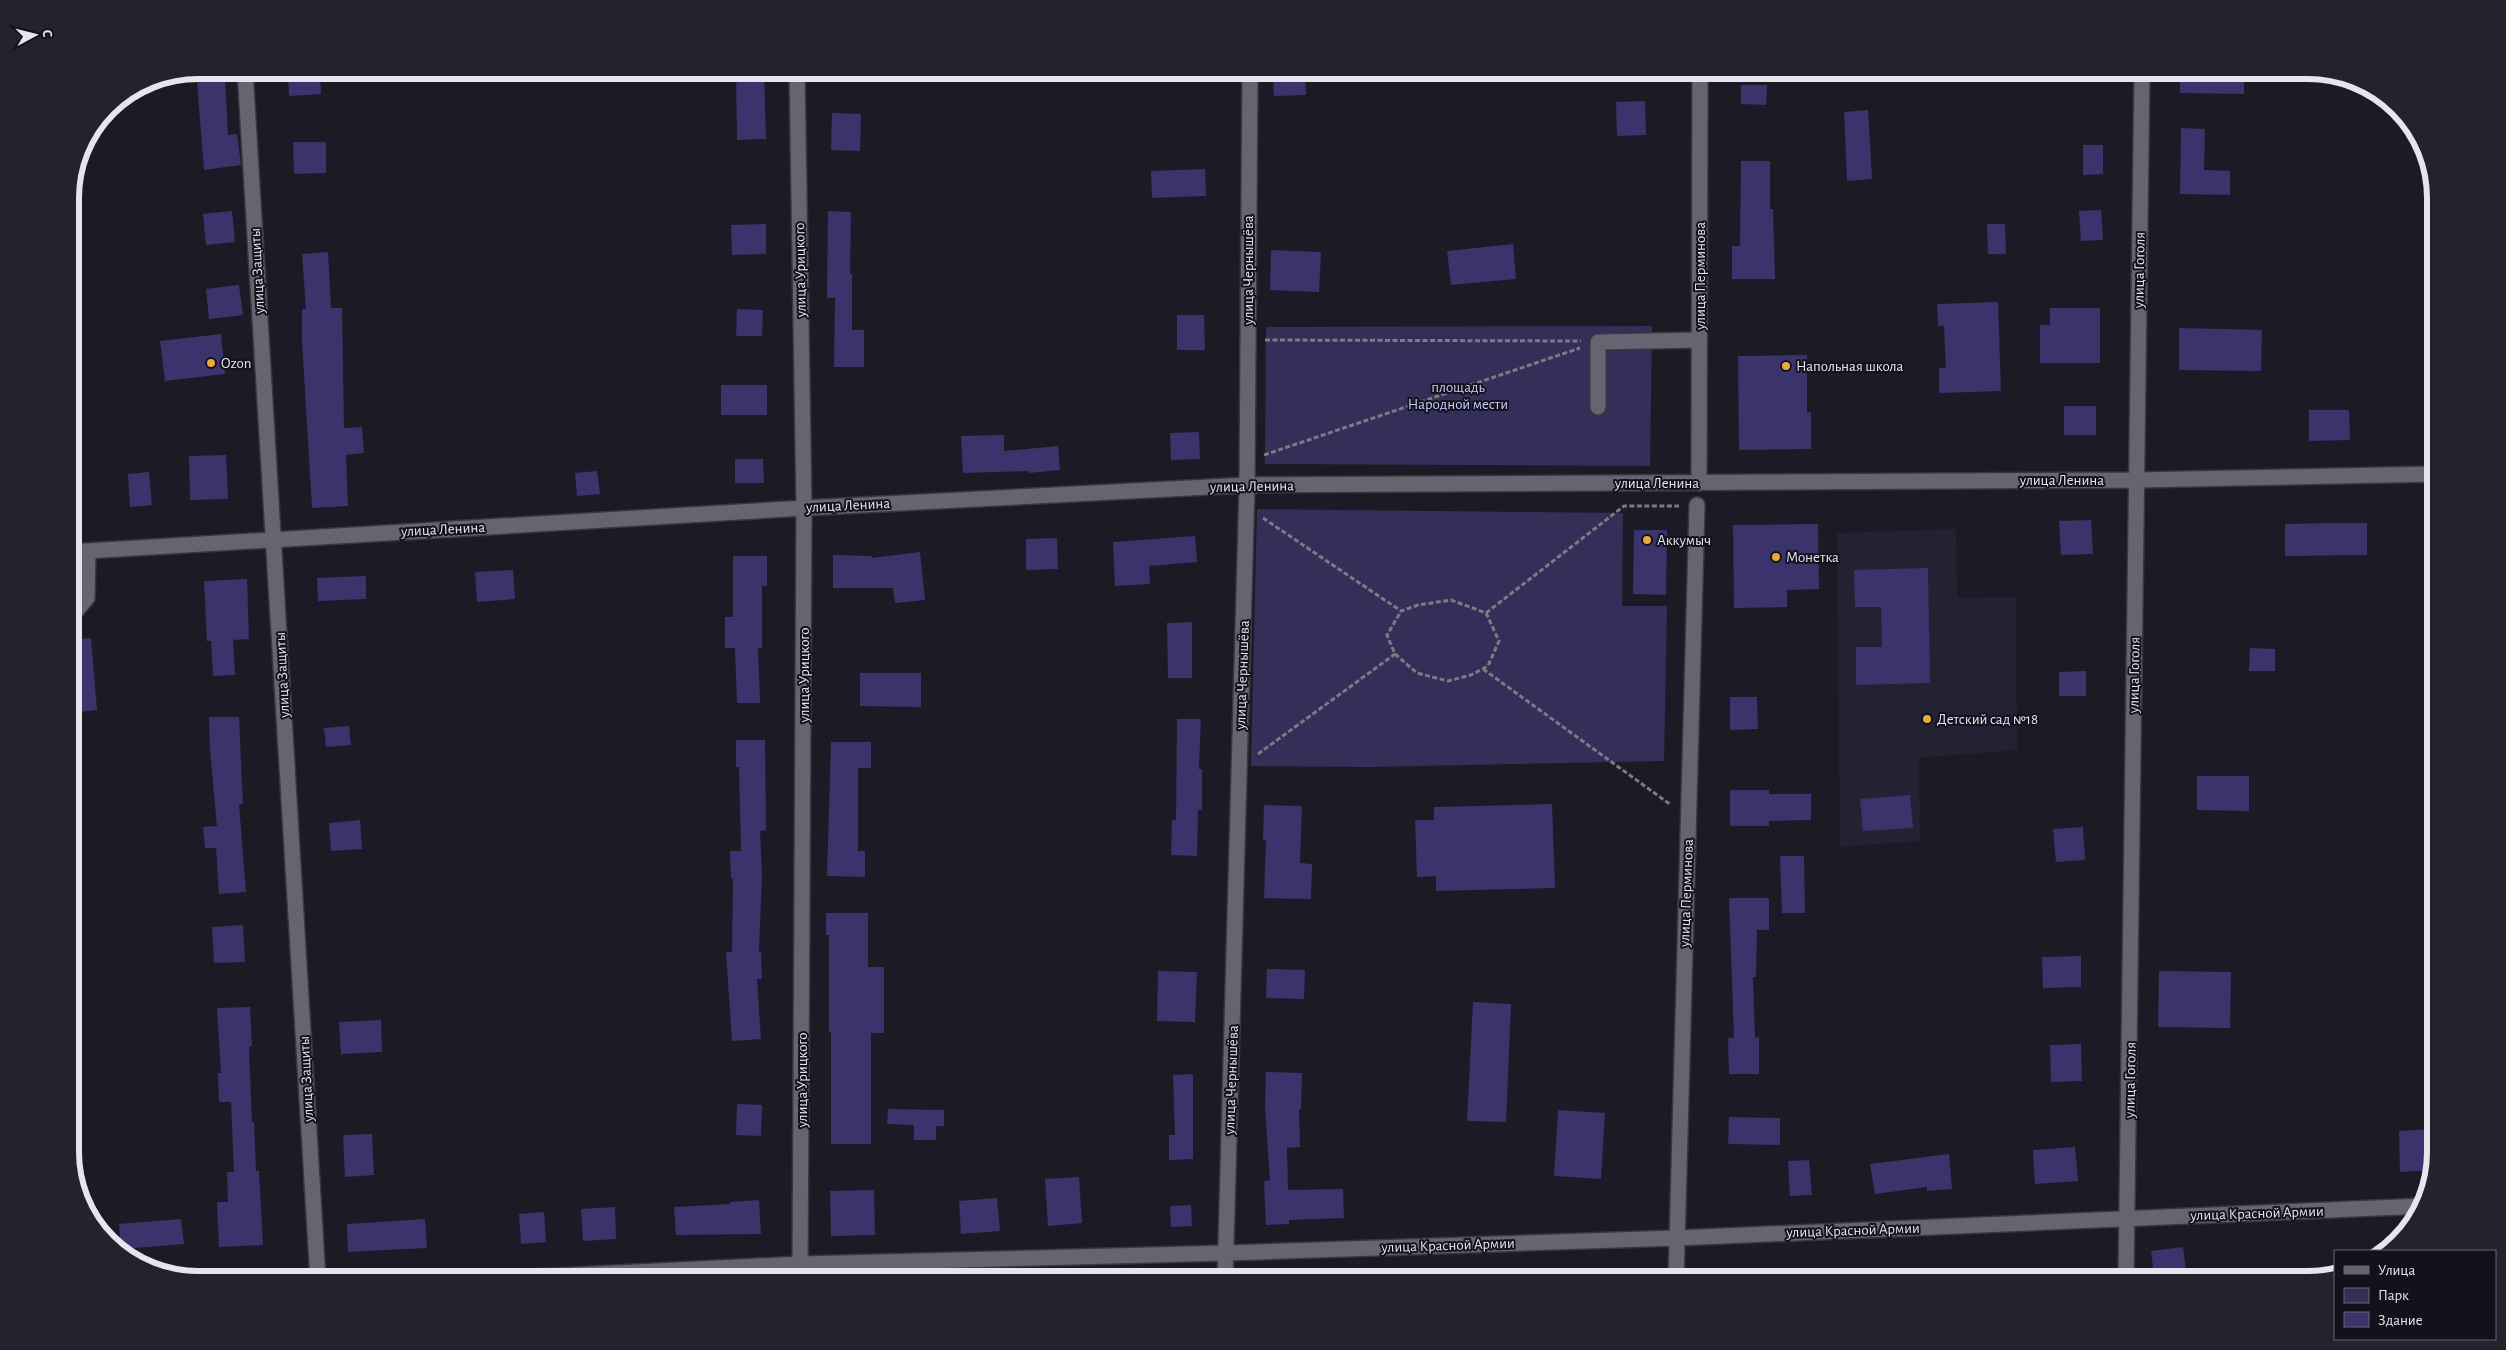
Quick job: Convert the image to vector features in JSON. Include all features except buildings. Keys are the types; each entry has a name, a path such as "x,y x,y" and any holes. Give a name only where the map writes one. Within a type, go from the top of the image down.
{"street":[{"name":"улица Защиты","path":"246,79 317,1271"},
{"name":"улица Урицкого","path":"797,79 804,508 801,1271"},
{"name":"улица Чернышёва","path":"1225,1271 1247,485 1250,79"},
{"name":"улица Перминова","path":"1699,483 1700,79"},
{"name":"улица Гоголя","path":"2126,1271 2142,79"},
{"path":"1598,407 1598,342 1699,340"},
{"name":"улица Ленина","path":"79,552 804,508 1247,485 2136,480 2427,474"},
{"name":"улица Перминова","path":"1676,1271 1697,506"},
{"path":"79,607 86,598 88,551"},
{"name":"улица Красной Армии","path":"657,1271 801,1264 1226,1253 1677,1238 2414,1206"}],"path":[{"path":"1248,340 1598,342"},
{"path":"1247,460 1598,342"},
{"path":"1246,506 1401,610"},
{"path":"1486,613 1499,641 1488,666 1448,681 1417,673 1395,654 1387,635 1401,610 1418,605 1451,600 1475,611 1486,613 1624,506 1697,506"},
{"path":"1239,768 1395,654"},
{"path":"1483,669 1688,818"}],"shaded area":[{"name":"Детский сад №18","path":"1956,529 1957,598 2016,597 2017,750 1919,758 1920,841 1840,847 1837,533"}],"green space":[{"name":"площадь Народной мести","path":"1652,326 1650,466 1265,464 1266,327"},
{"path":"1257,509 1623,513 1622,606 1667,606 1664,761 1370,767 1251,766"}],"place":[{"name":"Ozon","path":"211,363"},
{"name":"Напольная школа","path":"1786,366"},
{"name":"Аккумыч","path":"1647,540"},
{"name":"Монетка","path":"1776,557"},
{"name":"Детский сад №18","path":"1927,719"}]}
